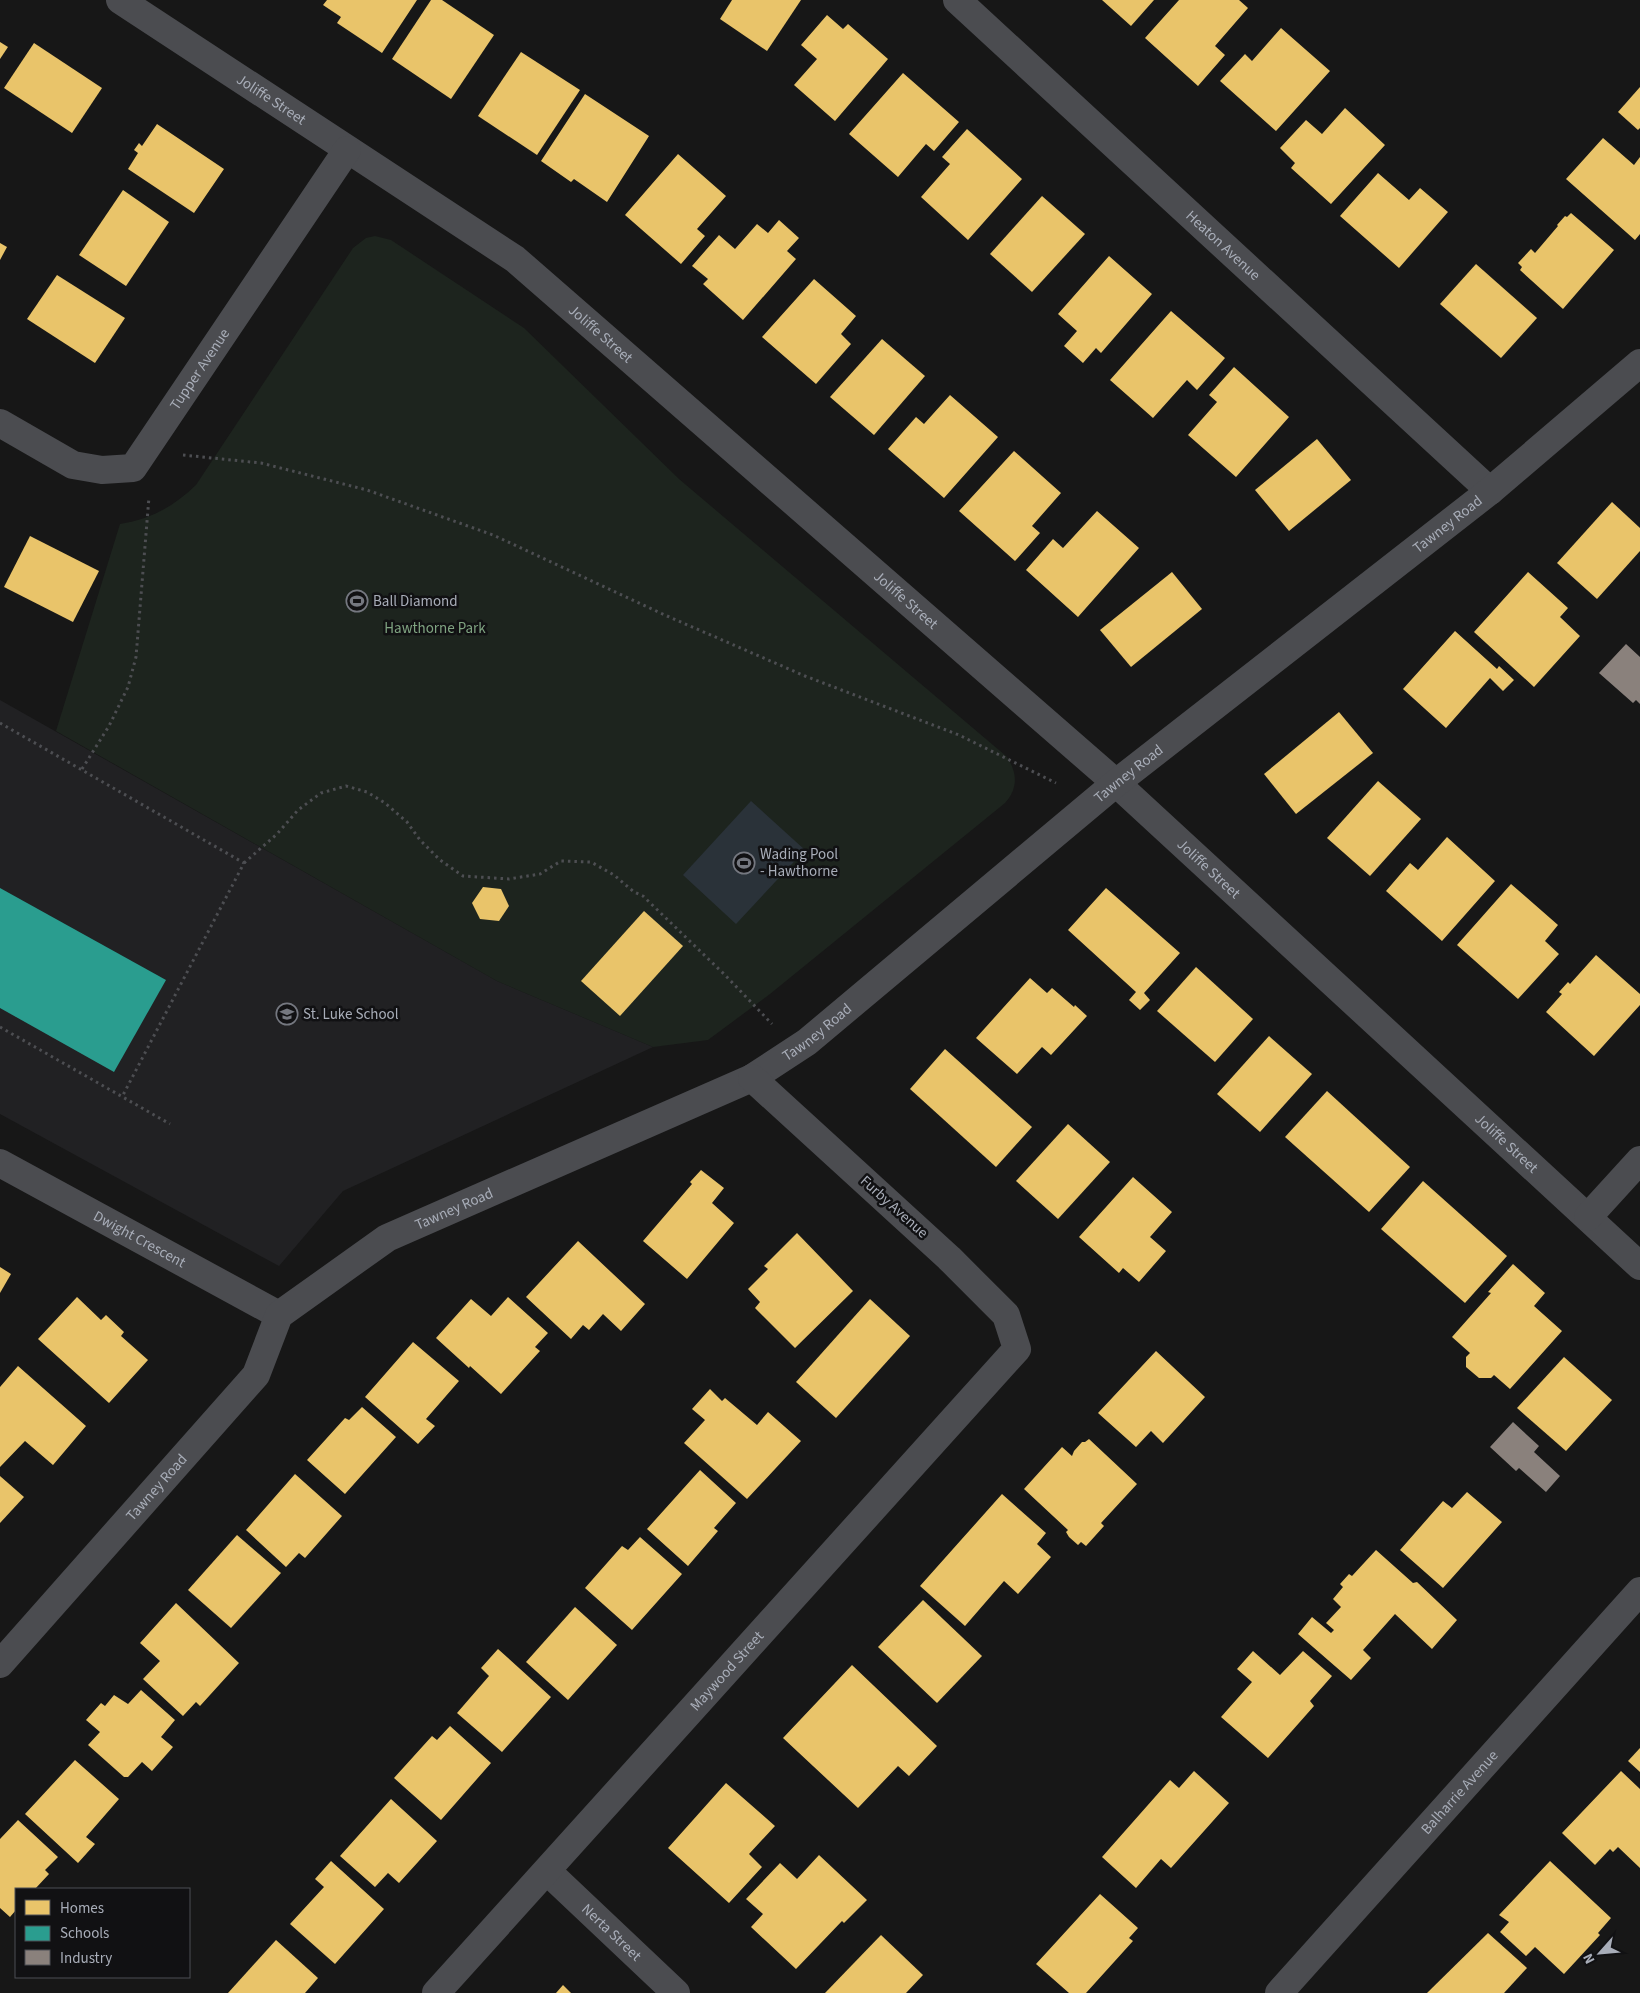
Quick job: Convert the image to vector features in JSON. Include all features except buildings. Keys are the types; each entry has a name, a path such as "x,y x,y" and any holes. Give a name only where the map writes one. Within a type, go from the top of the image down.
{"street":[{"name":"Joliffe Street","path":"120,0 515,258 1116,783 1640,1266"},
{"name":"Heaton Avenue","path":"957,0 1490,491"},
{"name":"Tupper Avenue","path":"139,459 347,150"},
{"name":"Tawney Road","path":"0,1664 256,1375 279,1315 387,1238 752,1078 796,1049 1116,783 1490,491 1640,363"},
{"path":"0,423 73,465 102,470 139,459"},
{"name":"Furby Avenue","path":"752,1078 949,1258 1006,1315 1016,1349"},
{"path":"1588,1217 1640,1160"},
{"name":"Dwight Crescent","path":"0,1163 279,1315"},
{"name":"Maywood Street","path":"436,1993 1016,1349"},
{"name":"Balharrie Avenue","path":"1279,1993 1640,1591"},
{"name":"Nerta Street","path":"547,1871 676,1993"}],"path":[{"path":"82,769 109,726 128,688 136,658 150,498 139,459 261,463 367,490 493,535 667,616 805,676 959,735 1056,783"},
{"path":"0,723 244,863"},
{"path":"122,1097 244,863 277,834 298,810 321,793 346,786 367,792 385,803 407,822 420,840 440,860 463,876 509,879 540,874 560,861 591,862 614,875 634,892 643,896 725,975 796,1049"},
{"path":"0,1027 170,1124"}],"shaded area":[{"name":"St. Luke School","path":"0,700 497,981 653,1047 343,1191 279,1266 0,1114"},
{"name":"Wading Pool - Hawthorne","path":"751,801 805,850 736,924 683,875"}],"green space":[{"name":"Hawthorne Park","path":"375,236 391,240 524,328 679,479 1006,756 1013,768 1014,786 1005,803 770,994 708,1040 653,1047 497,981 56,731 120,524 142,519 161,511 179,500 196,485 353,248 366,238"}],"place":[{"name":"Ball Diamond","path":"357,601"},
{"name":"Wading Pool - Hawthorne","path":"744,863"},
{"name":"St. Luke School","path":"287,1014"}]}
